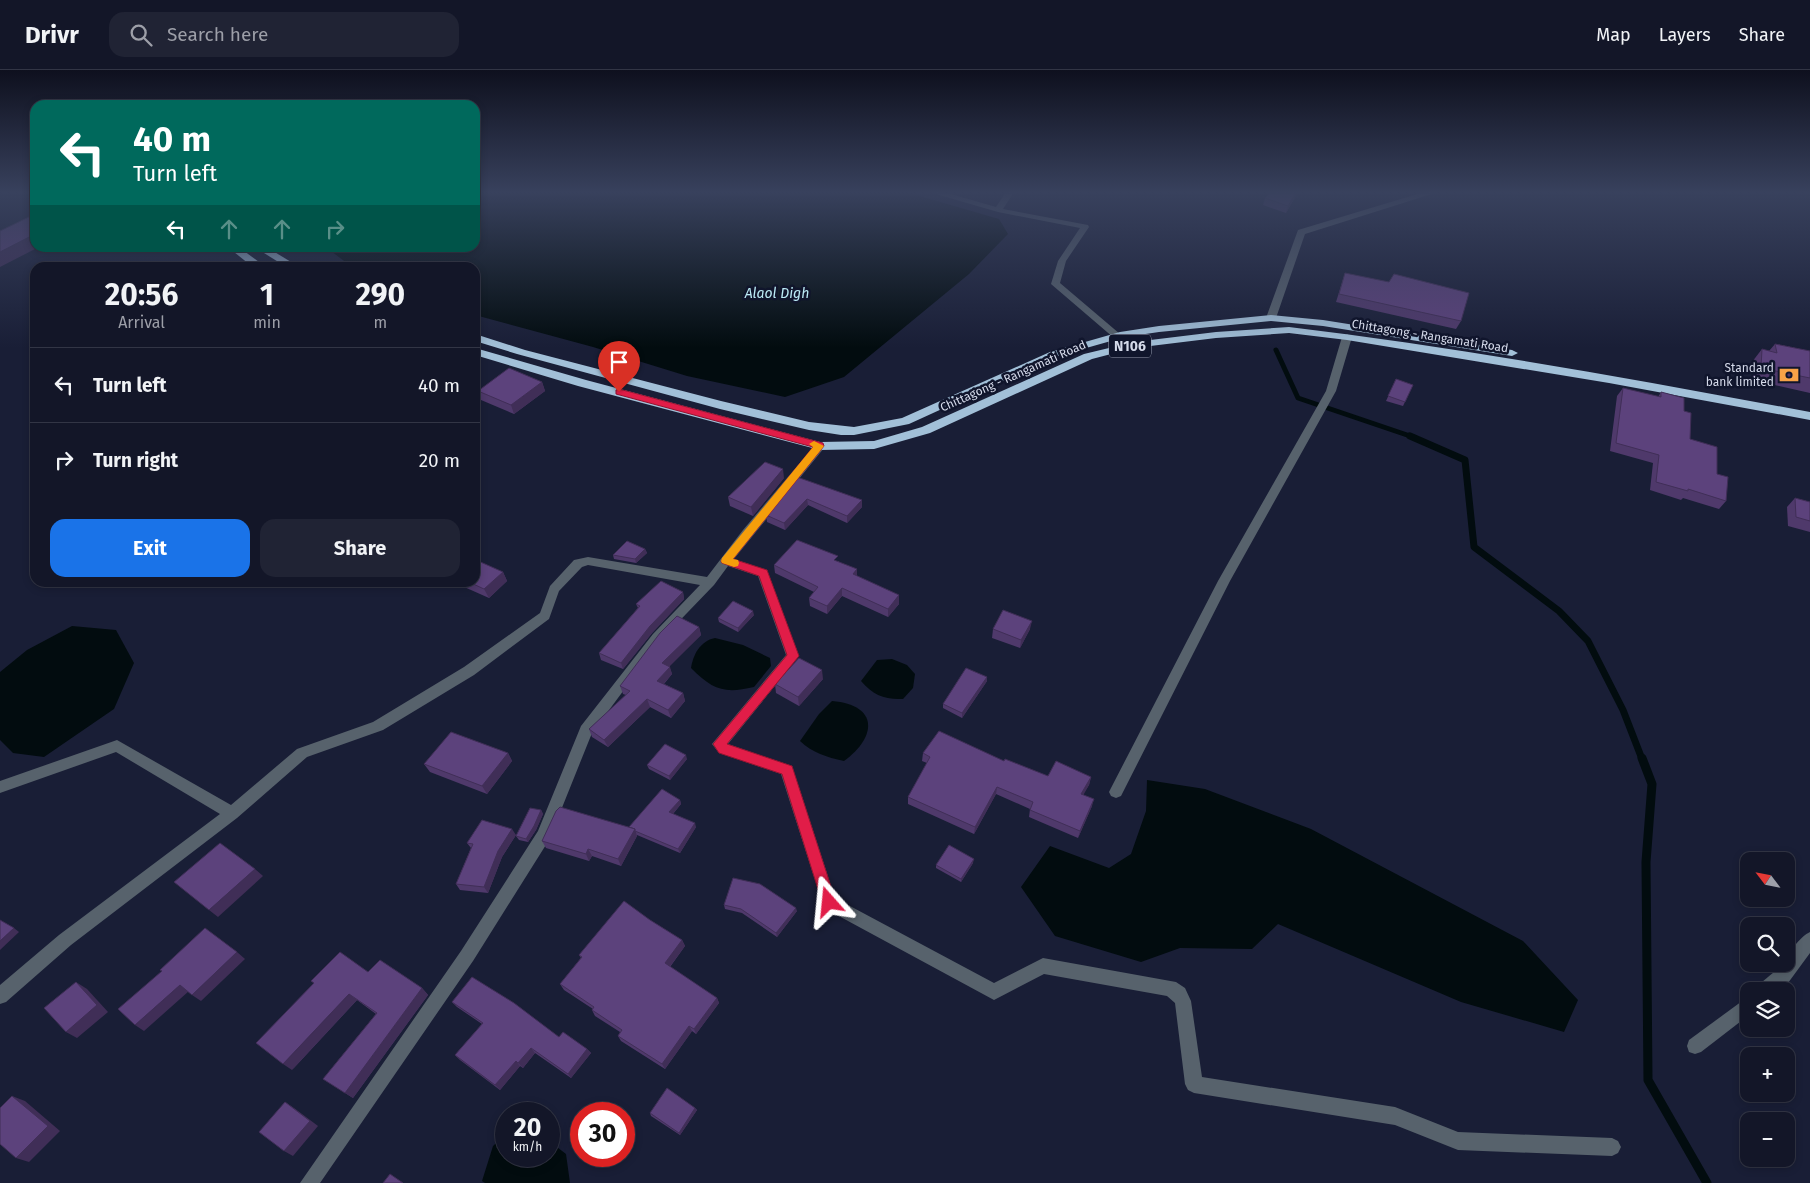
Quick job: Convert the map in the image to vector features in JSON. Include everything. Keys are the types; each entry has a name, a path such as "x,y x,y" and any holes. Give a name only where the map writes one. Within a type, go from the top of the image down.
{"highway":[{"path":"240,252 254,262"},
{"path":"268,252 286,262"},
{"name":"Chittagong - Rangamati Road","path":"480,339 530,354 720,404 809,426 841,431 879,427 905,421 969,394 1044,358 1117,336 1159,329 1271,318 1323,323 1427,338 1810,407"},
{"name":"Chittagong - Rangamati Road","path":"480,352 582,383 820,446 874,445 926,430 1088,356 1134,345 1216,335 1289,330 1347,337 1608,379 1810,416"}],"street":[{"path":"1072,244 1055,276 1055,284 1117,336"},
{"path":"1271,318 1297,244"},
{"path":"1116,792 1224,582 1331,391 1347,337"},
{"path":"308,1183 467,956 544,835 586,730 657,637 710,582 820,446"},
{"path":"0,996 65,940 232,812 302,753 378,726 469,671 545,616 554,589 578,563 588,561 710,582"},
{"path":"726,561 763,573 793,656 719,744 724,749 787,770 829,902 994,992 1043,966 1170,988 1179,994 1183,1001 1194,1084 1394,1116 1458,1141 1612,1147"},
{"path":"0,787 117,746 232,812"},
{"path":"1776,982 1782,978 1810,940"},
{"path":"1695,1046 1740,1011"}],"water":[{"name":"Alaol Digh","path":"480,244 998,244 969,274 844,377 785,397 687,376 593,347 480,316 480,262 345,262 332,252 480,252"},
{"path":"72,626 116,630 134,663 114,709 44,757 13,753 0,740 0,672 27,650"},
{"path":"715,638 743,645 770,658 771,666 754,687 727,690 713,686 691,668 693,658 701,645"},
{"path":"892,659 907,665 915,674 913,688 903,699 891,699 880,696 861,681 877,660"},
{"path":"832,701 847,704 858,709 865,715 868,724 863,742 844,761 820,754 800,741 819,714"},
{"path":"1147,780 1205,789 1311,829 1523,941 1578,1000 1564,1032 1461,1002 1278,924 1252,949 1180,948 1141,962 1055,936 1021,887 1050,846 1109,868 1131,854 1146,811"},
{"path":"495,1144 495,1167 560,1167 560,1149 566,1154 570,1183 485,1183 482,1181"}],"building":[{"path":"0,244 16,244 0,252"},
{"path":"1345,273 1389,282 1394,274 1469,293 1461,321 1339,294"},
{"path":"1775,344 1810,351 1810,378 1761,368 1762,349 1777,353"},
{"path":"509,368 542,382 511,405 480,392 480,390"},
{"path":"1396,379 1413,385 1405,402 1388,396"},
{"path":"1623,388 1661,397 1661,392 1684,398 1684,411 1691,413 1690,439 1717,447 1717,474 1728,477 1726,501 1688,489 1688,491 1656,482 1659,455 1616,443"},
{"path":"765,462 783,469 751,507 728,497"},
{"path":"797,477 862,500 847,516 807,499 784,523 766,515"},
{"path":"1795,498 1810,502 1810,521 1796,517"},
{"path":"797,540 838,556 834,560 857,569 853,574 899,595 888,609 842,588 827,606 809,598 818,587 774,565"},
{"path":"627,541 645,549 635,559 613,555"},
{"path":"480,562 503,572 484,589 480,587"},
{"path":"661,581 683,592 650,626 621,663 599,653 640,606 636,604"},
{"path":"733,601 753,611 738,628 718,618"},
{"path":"1003,610 1032,621 1021,640 993,629"},
{"path":"677,616 699,627 662,663 670,667 657,681 683,693 668,710 647,699 604,740 589,729 630,691 620,686 660,633"},
{"path":"799,658 822,670 798,697 775,684"},
{"path":"966,668 987,677 962,713 943,704"},
{"path":"939,731 1004,761 1005,759 1048,776 1056,761 1091,777 1081,794 1094,799 1080,831 1030,810 1033,802 997,787 975,827 908,797 930,757 923,753"},
{"path":"451,732 508,753 482,786 424,764"},
{"path":"665,744 686,755 669,776 647,765"},
{"path":"662,789 680,800 669,812 695,823 678,849 629,827"},
{"path":"560,807 635,829 618,859 588,849 586,854 542,841 556,811"},
{"path":"530,808 541,810 534,826 526,839 516,836"},
{"path":"482,820 512,829 498,851 484,887 456,884 473,844 467,843"},
{"path":"220,843 255,869 209,910 174,882"},
{"path":"949,845 974,859 961,879 936,865"},
{"path":"733,878 760,884 796,908 776,933 741,909 724,905"},
{"path":"624,901 682,940 665,963 717,998 694,1029 689,1026 662,1064 618,1036 622,1030 592,1010 594,1007 560,984 582,957 579,955"},
{"path":"0,920 14,928 0,941"},
{"path":"205,928 237,952 192,995 180,985 135,1025 118,1009 162,971 160,970"},
{"path":"340,952 368,972 380,960 422,988 345,1093 323,1079 377,1013 349,994 283,1064 256,1043 314,983 311,981"},
{"path":"472,977 514,1003 559,1037 563,1032 587,1049 568,1074 531,1048 518,1063 516,1061 495,1085 455,1055 483,1023 452,1002"},
{"path":"76,982 97,1005 66,1032 44,1008"},
{"path":"667,1088 695,1108 679,1133 650,1113"},
{"path":"12,1096 48,1126 16,1158 0,1144 0,1108"},
{"path":"285,1102 310,1121 284,1151 259,1132"},
{"path":"390,1174 403,1183 383,1183"}],"waterway":[{"path":"1276,350 1298,398 1413,437"},
{"path":"1410,436 1465,460 1474,547 1559,611 1588,641 1623,710 1642,759"},
{"path":"1642,758 1652,784 1646,862 1648,1080 1707,1183"}],"slow traffic":[{"path":"734,563 726,561 820,446 814,444"}],"place":[{"name":"Standard bank limited","path":"1789,375"}],"route":[{"path":"619,392 820,446 726,561 763,573 793,656 719,744 724,749 787,770 829,902"}]}
